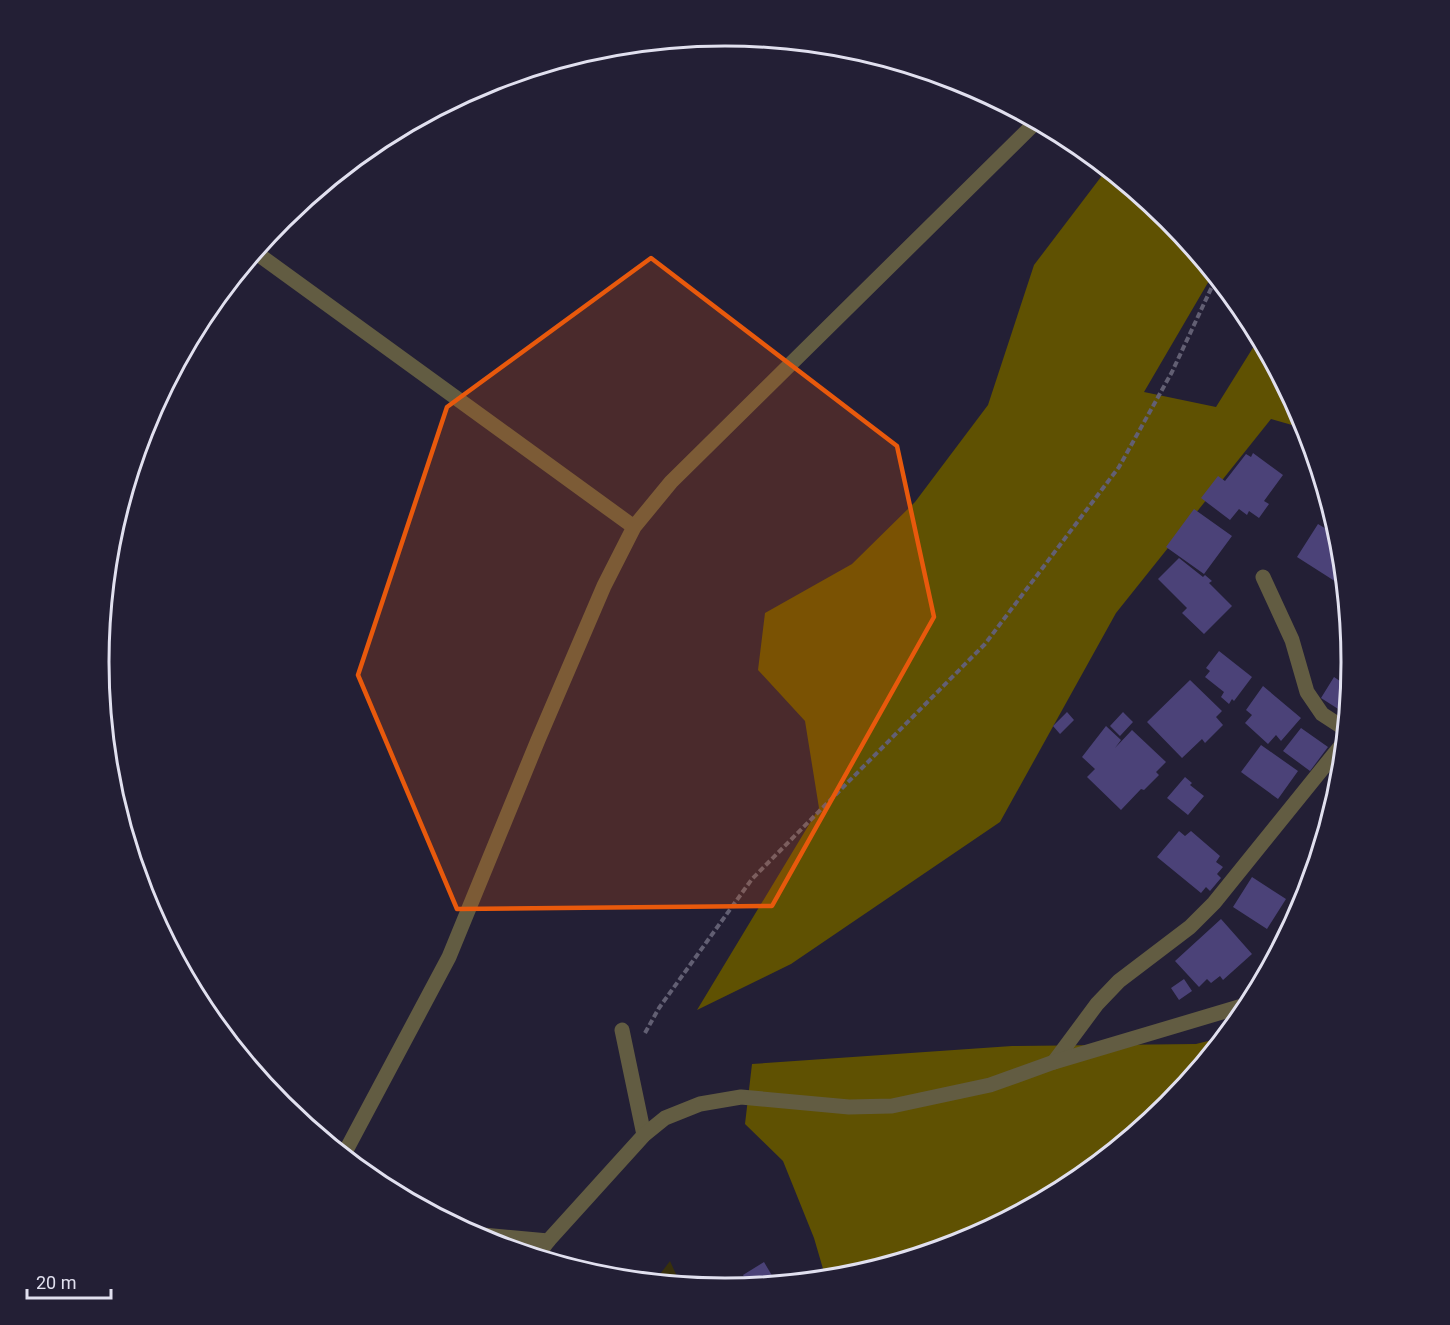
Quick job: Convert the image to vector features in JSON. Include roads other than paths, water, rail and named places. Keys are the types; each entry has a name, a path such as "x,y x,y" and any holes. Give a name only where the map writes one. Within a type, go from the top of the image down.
{"street":[{"path":"347,1149 449,957 599,597 634,527 671,482 1030,128"},
{"path":"261,257 634,527"},
{"path":"1263,577 1292,640 1308,692 1322,714 1338,724"},
{"path":"1054,1062 1097,1004 1119,981 1190,927 1214,903 1334,754"},
{"path":"541,1250 644,1135 665,1118 700,1104 741,1097 849,1107 892,1106 990,1085 1054,1062 1234,1009"},
{"path":"622,1030 644,1135"},
{"path":"502,1237 548,1241"}]}
